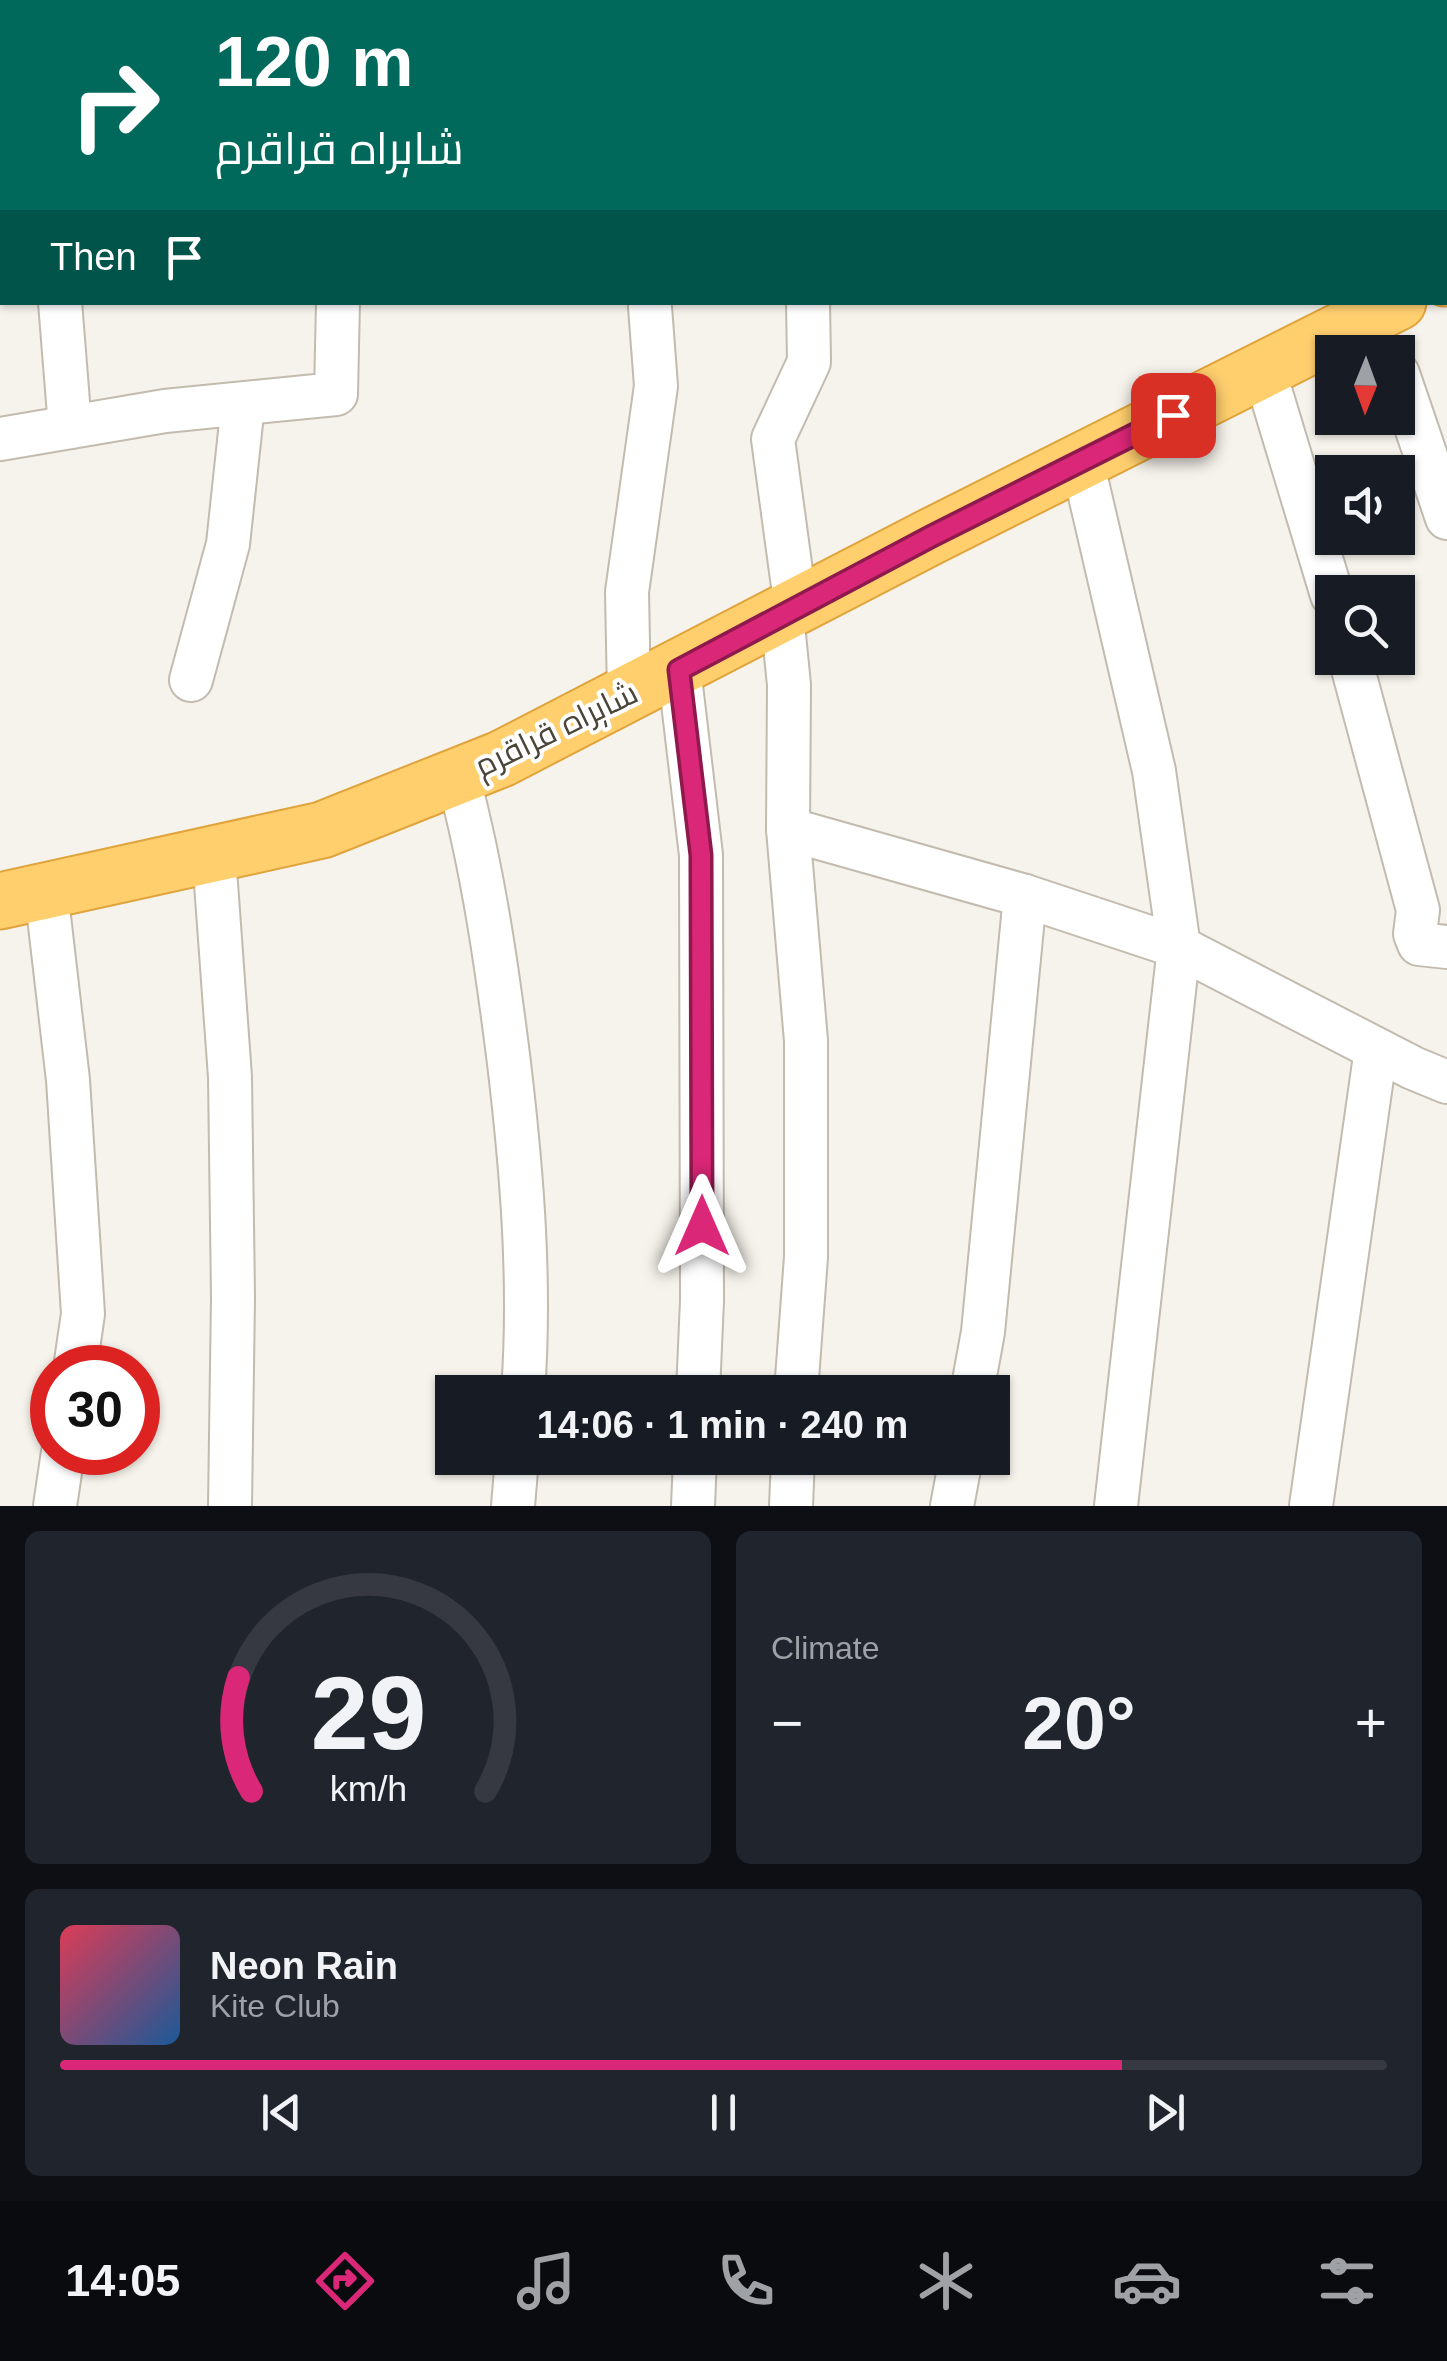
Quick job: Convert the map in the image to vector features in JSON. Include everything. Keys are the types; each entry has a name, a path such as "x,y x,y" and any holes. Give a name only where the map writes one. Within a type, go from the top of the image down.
{"highway":[{"name":"شاہراہ قراقرم","path":"23,896 322,830 500,759 1264,370 1388,323"}],"street":[{"path":"60,305 70,427"},
{"path":"0,439 165,411 336,394 338,305"},
{"path":"797,1375 806,1257 806,1041 788,829 789,612 772,438 809,362 808,305"},
{"path":"629,695 627,592 656,386 650,307"},
{"path":"1264,370 1326,575"},
{"path":"191,680 228,544 243,404"},
{"path":"1415,424 1447,518"},
{"path":"1082,461 1154,771 1180,947 1116,1506"},
{"path":"679,670 701,855 699,1375"},
{"path":"1355,675 1418,910 1415,934 1419,944 1447,946"},
{"path":"458,776 476,843 522,1178 522,1375"},
{"path":"788,829 1025,896 1180,947 1447,1082"},
{"path":"214,856 230,1077 230,1506"},
{"path":"23,896 68,1080 83,1314 78,1345"},
{"path":"975,1375 983,1332 1025,896"},
{"path":"1311,1506 1376,1049"},
{"path":"55,1506 60,1475"},
{"path":"514,1506 516,1475"},
{"path":"693,1506 694,1475"},
{"path":"791,1506 792,1475"},
{"path":"952,1506 957,1475"}],"route":[{"path":"702,1226 701,855 679,670 932,536 1173,415"}]}
